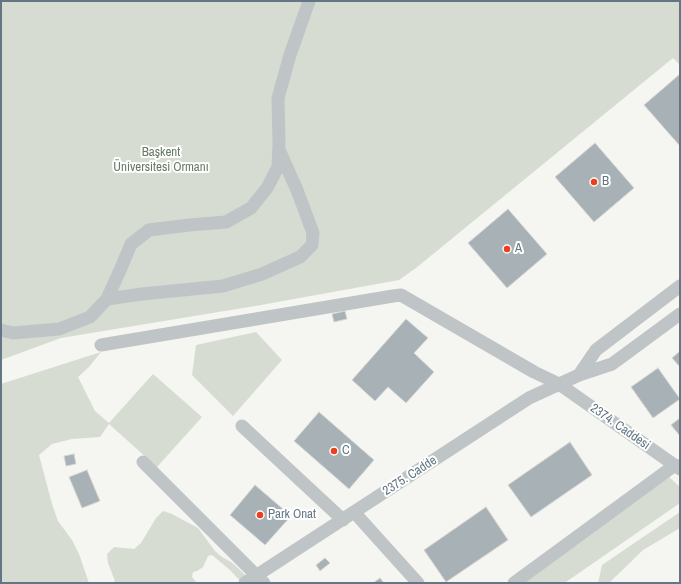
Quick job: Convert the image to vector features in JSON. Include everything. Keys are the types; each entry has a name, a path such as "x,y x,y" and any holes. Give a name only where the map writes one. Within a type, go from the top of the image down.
{"street":[{"path":"1,330 13,333 59,329 90,318 107,299 131,244 149,230 226,222 251,208 267,188 278,167 278,98 290,55 309,1"},
{"path":"107,299 223,286 262,274 300,257 312,245 313,233 297,190 279,149"},
{"path":"579,375 596,350 680,286"},
{"name":"2374. Caddesi","path":"101,345 401,295 534,372 559,384 677,467"},
{"name":"2375. Cadde","path":"245,583 260,579 354,512 529,398 579,375 612,364 680,314"},
{"path":"242,426 343,520"},
{"path":"143,462 260,579"},
{"path":"514,583 677,467"},
{"path":"354,512 418,583"}],"green space":[{"name":"Başkent Üniversitesi Ormanı","path":"1,1 680,1 680,65 673,58 416,268 399,280 261,305 61,338 1,360"},
{"path":"256,332 282,360 233,416 192,375 196,345"},
{"path":"101,352 89,367 78,377 95,411 109,423 153,374 202,417 157,467 109,424 100,437 72,439 52,444 39,455 52,504 58,521 72,540 79,554 89,583 1,583 1,384"},
{"path":"668,476 680,487 680,503 566,583 521,583"},
{"path":"163,511 172,514 198,528 215,551 231,562 248,578 241,582 230,570 212,555 208,556 203,567 193,572 192,577 197,583 112,583 115,581 108,563 107,554 114,547 134,549 141,543 156,518"},
{"path":"680,512 680,528 643,550 609,583 598,583 602,565"}],"building":[{"path":"680,74 680,146 644,105"},
{"name":"B","path":"595,143 634,188 594,222 555,177"},
{"name":"A","path":"508,209 547,254 507,288 468,243"},
{"path":"345,311 347,319 334,322 332,314"},
{"path":"406,319 428,338 414,353 434,372 406,403 388,387 375,401 352,380"},
{"path":"680,351 680,367 672,358"},
{"path":"658,368 680,399 653,418 631,387"},
{"name":"C","path":"319,412 374,460 349,489 294,441"},
{"path":"680,418 680,436 671,425"},
{"path":"570,442 592,475 531,517 508,485"},
{"path":"74,454 76,464 66,466 64,456"},
{"path":"87,470 100,501 82,508 69,477"},
{"name":"Park Onat","path":"255,485 291,516 265,545 230,515"},
{"path":"486,507 508,540 446,582 424,550"},
{"path":"325,558 330,563 320,571 316,565"},
{"path":"380,578 384,583 373,583"}],"place":[{"name":"B","path":"594,182"},
{"name":"A","path":"507,249"},
{"name":"C","path":"334,451"},
{"name":"Park Onat","path":"260,515"}]}
